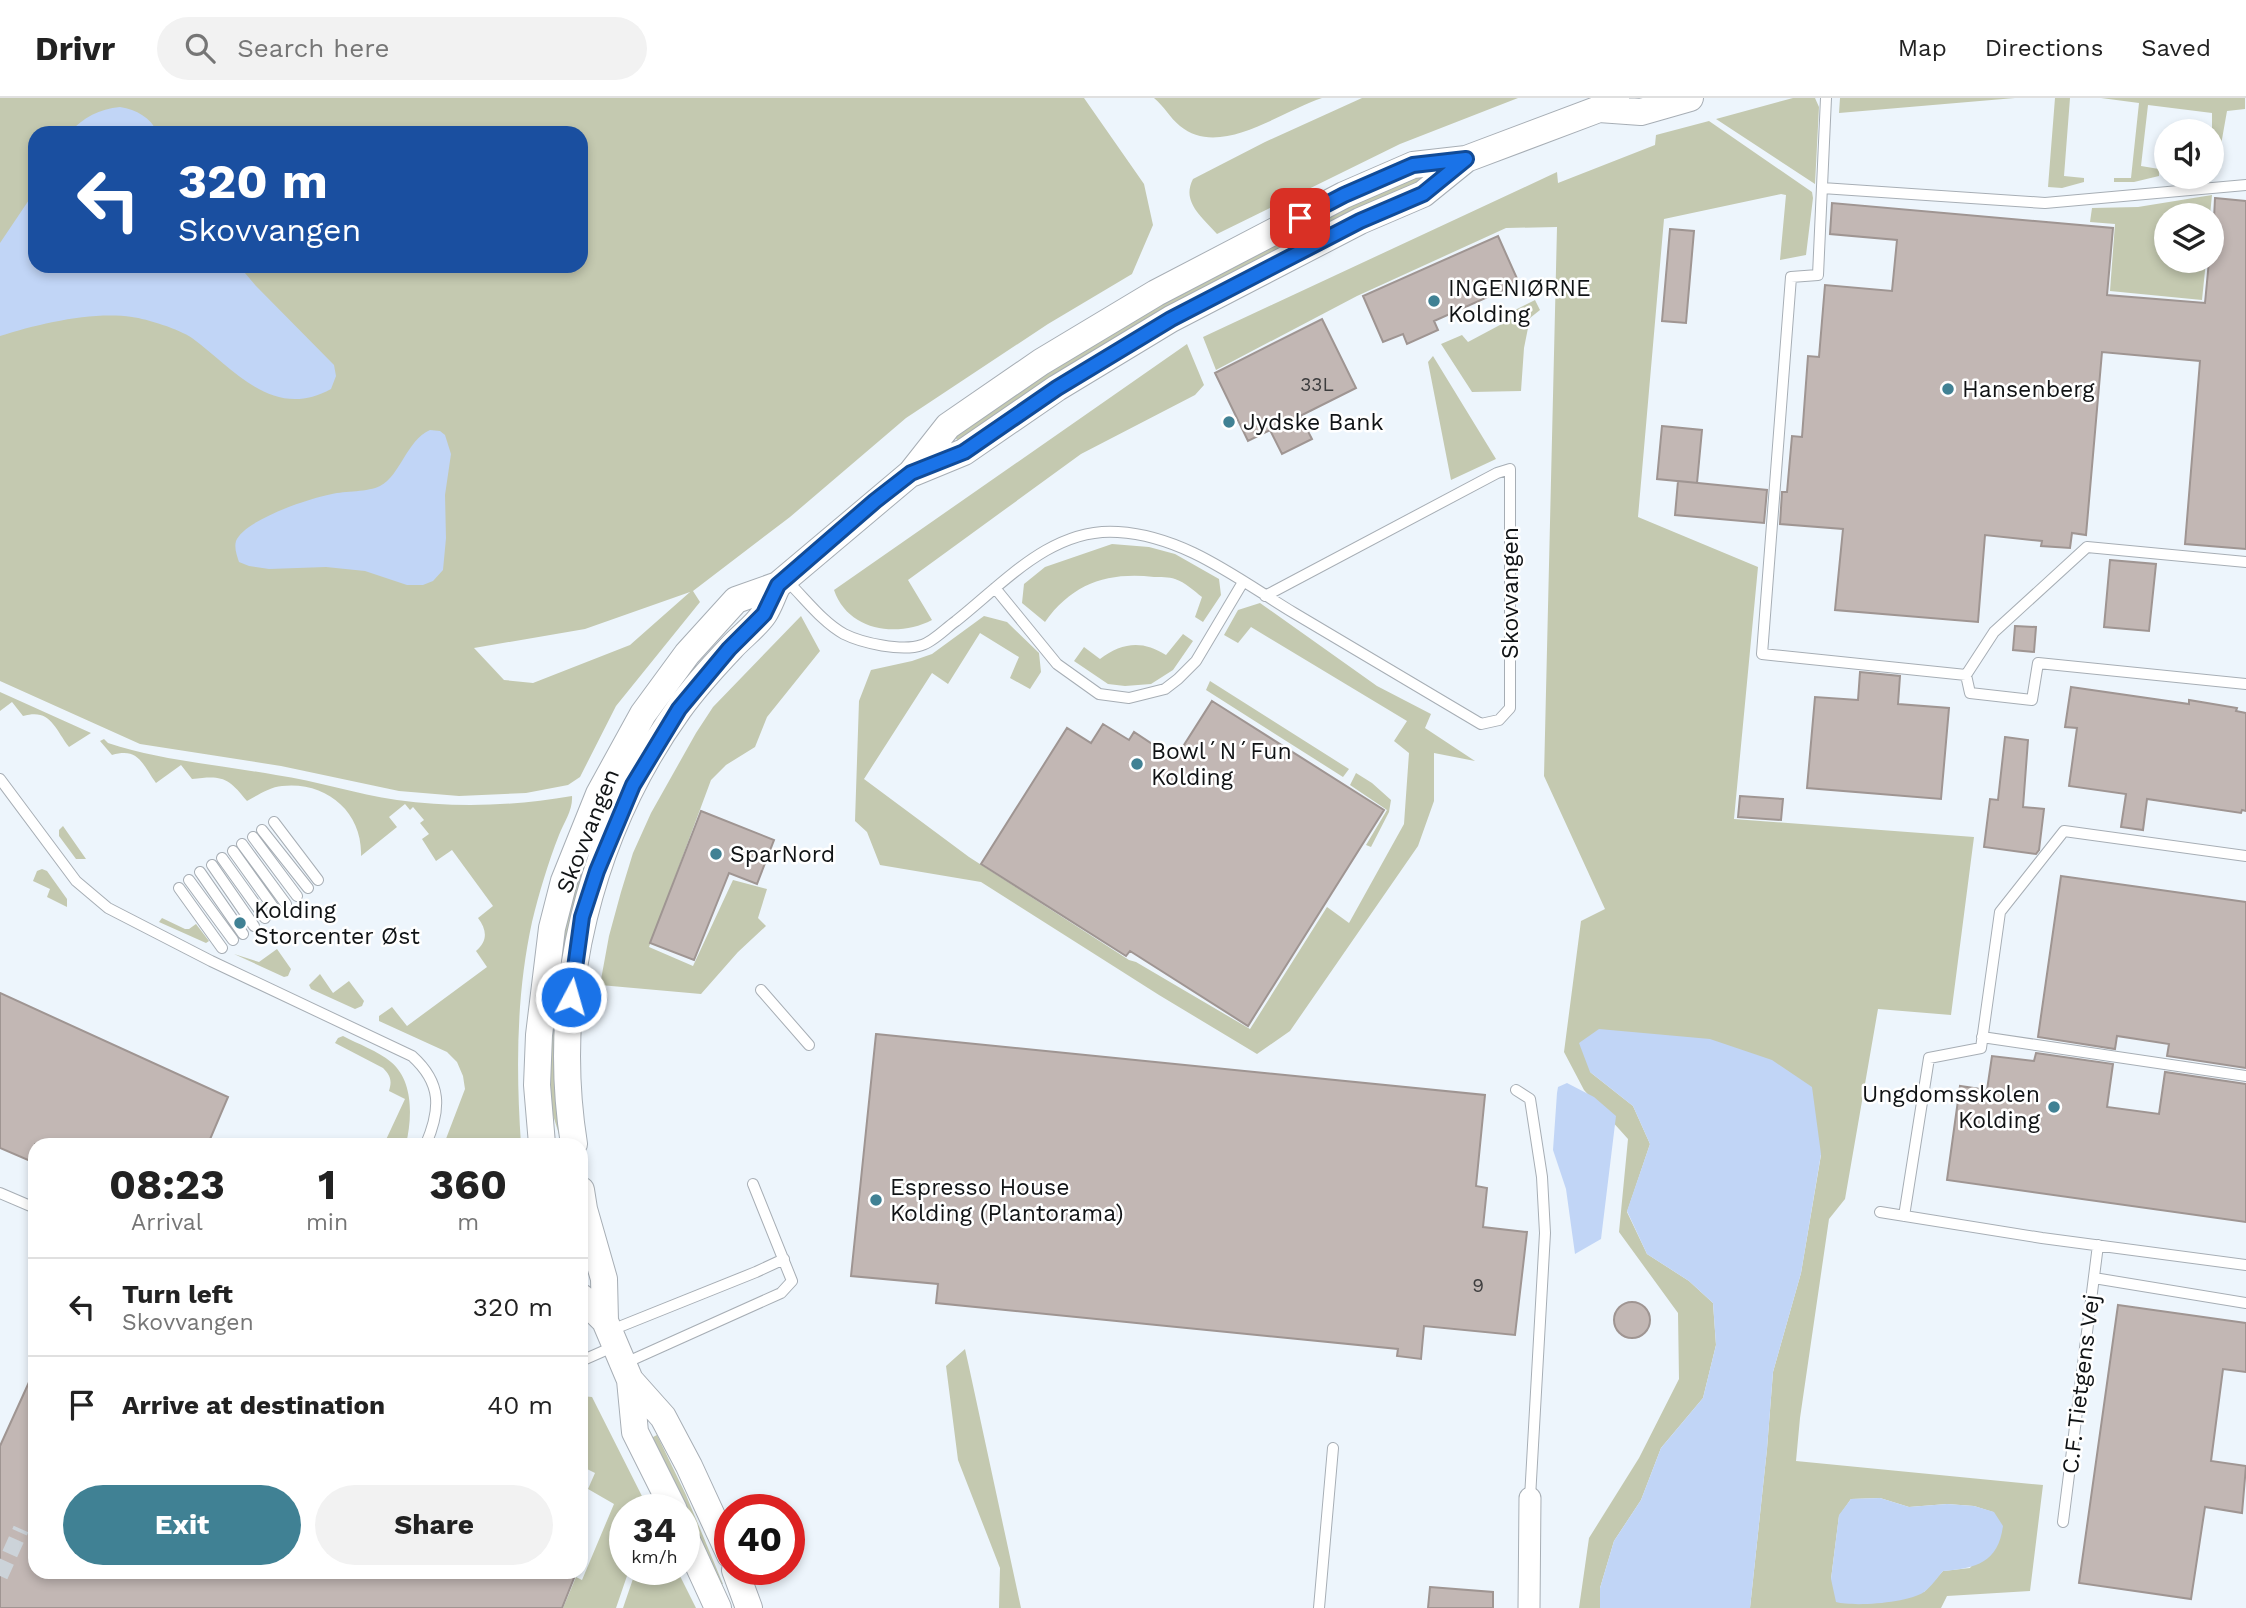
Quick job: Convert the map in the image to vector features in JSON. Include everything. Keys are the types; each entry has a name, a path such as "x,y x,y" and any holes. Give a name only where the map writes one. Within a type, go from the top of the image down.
{"street":[{"name":"Skovvangen","path":"541,1138 537,1085 539,1034 552,928 564,881 598,794 643,714 687,654 736,600 781,582 911,473 964,452 1057,388 1183,313 1360,221 1423,194 1466,159 1593,108 1641,113 1690,98"},
{"name":"Skovvangen","path":"573,1138 566,1074 569,1024 582,917 597,871 633,785 673,718 704,678 764,614 781,582"},
{"path":"588,1223 604,1279 635,1432 666,1494"},
{"path":"588,1307 663,1417 714,1520"},
{"path":"1529,1608 1530,1498"},
{"path":"700,1569 718,1608"},
{"path":"741,1585 749,1608"}],"lane":[{"path":"1826,98 1818,275 1791,277 1762,654 1966,676"},
{"path":"1822,188 2045,203 2246,185"},
{"name":"Skovvangen","path":"781,582 844,634 877,645 922,645 1058,542 1083,534 1117,531 1159,538 1202,556 1265,596 1480,724 1499,720 1510,708 1510,469 1497,473 1265,596"},
{"path":"2246,562 2087,547 1994,632 1966,676 1970,693 2032,700 2038,663 2246,684"},
{"path":"995,588 1057,664 1099,694 1129,698 1165,689 1196,661 1243,582"},
{"path":"0,779 76,881 108,908 211,961 412,1056 424,1066 433,1082 437,1100 436,1117 428,1138"},
{"path":"274,822 318,880"},
{"path":"1904,1216 1929,1058 1981,1048 2000,912 2064,831 2246,856"},
{"path":"297,897 258,833 308,888"},
{"path":"276,911 237,847 286,904"},
{"path":"222,858 265,918"},
{"path":"212,865 254,926"},
{"path":"200,872 243,934"},
{"path":"190,880 233,940"},
{"path":"179,888 222,948"},
{"path":"761,990 809,1045"},
{"path":"1982,1037 2246,1076"},
{"path":"1516,1090 1530,1098 1542,1177 1545,1233 1530,1498"},
{"path":"588,1358 747,1309 781,1293 792,1281 753,1184"},
{"path":"0,1193 28,1205"},
{"path":"1880,1212 2246,1265"},
{"name":"C.F. Tietgens Vej","path":"2063,1522 2098,1245"},
{"path":"617,1348 784,1259"},
{"path":"2094,1278 2246,1303"},
{"path":"1319,1608 1333,1448"}],"green space":[{"path":"0,98 1084,98 1144,184 1153,225 1132,274 1048,324 906,418 790,517 693,591 700,602 616,706 580,777 568,785 526,793 459,796 399,791 281,766 140,744 0,681","holes":["690,592 630,645 533,683 504,680 474,648 585,629"]},
{"path":"1154,98 1322,98 1251,129 1213,137 1196,135 1180,126"},
{"path":"1362,98 1518,98 1400,144 1217,234 1195,209 1190,195 1193,179 1265,142"},
{"path":"1793,98 1815,98 1819,107 1815,184 1716,119"},
{"path":"1840,98 2015,98 1839,113"},
{"path":"2055,98 2070,98 2064,176 2084,178 2084,182 2062,188 2048,187"},
{"path":"2101,98 2245,98 2245,109 2227,111 2224,128 2224,119 2212,119 2212,113 2148,105 2141,166 2154,168 2154,177 2134,182 2114,182 2114,178 2131,178 2139,103"},
{"path":"1709,121 1812,192 1813,198 1806,255 1780,260 1786,195 1664,219 1638,517 1758,567 1734,819 1974,837 1951,1015 1878,1009 1845,1199 1829,1219 1796,1461 2043,1485 2030,1591 1947,1596 1941,1608 1750,1608 1773,1372 1801,1273 1821,1155 1590,1072 1633,1106 1650,1144 1627,1212 1647,1254 1689,1281 1713,1303 1716,1345 1703,1398 1661,1448 1641,1500 1614,1541 1600,1588 1600,1608 1579,1608 1589,1538 1639,1458 1679,1379 1678,1313 1619,1232 1628,1139 1584,1090 1564,1052 1581,921 1605,909 1544,776 1557,227 1506,228 1357,296 1216,370 1203,337 1557,172 1558,183 1655,145 1656,135","holes":["1880,1498 1909,1507 1947,1504 1974,1506 1993,1512 2002,1526 1970,1568 1943,1571 1924,1592 1831,1579 1839,1516 1851,1499"]},
{"path":"1422,170 1426,177 960,444 955,437 963,426 1215,269"},
{"path":"2212,195 2211,203 2163,203"},
{"path":"2154,204 2154,273 2205,273 2202,300 2110,291 2115,224 2090,222 2092,208"},
{"path":"1535,300 1540,310 1530,318 1524,348 1521,391 1472,392 1441,344 1462,335 1468,342 1513,318 1511,312"},
{"path":"1187,344 1204,385 1195,395 1081,454 908,580 932,620 904,629 875,627 850,615 841,604 834,590"},
{"path":"1433,356 1496,459 1451,480 1428,362"},
{"path":"1112,544 1149,547 1175,554 1219,579 1221,595 1203,622 1195,617 1202,597 1182,582 1167,577 1121,576 1093,583 1067,598 1045,622 1022,603 1024,584 1045,567"},
{"path":"1260,603 1377,686 1431,714 1425,728 1475,761 1434,753 1434,801 1418,846 1290,1031 1257,1054 981,882 880,865 867,832 855,821 859,701 871,670 932,654 984,616 1007,622 1039,653 1041,672 1030,689 1010,678 1019,657 980,633 948,684 932,673 864,779 969,857 1129,960 1250,1029 1327,907 1349,923 1404,824 1409,753 1394,741 1407,721 1251,627 1238,643 1224,635 1238,610"},
{"path":"801,616 820,651 767,717 755,747 726,765 711,780 649,947 693,966 733,880 767,889 758,918 766,926 738,952 701,994 600,985 621,892 633,853 651,813 713,707"},
{"path":"1183,634 1193,641 1173,670 1151,684 1108,684 1074,661 1084,647 1100,659 1116,649 1133,645 1149,647 1166,655"},
{"path":"1210,681 1349,769 1343,777 1206,690"},
{"path":"0,692 91,733 69,747 55,726 45,717 32,714 23,716 12,702 0,711"},
{"path":"104,739 108,743 150,754 291,778 397,800 485,805 572,796 570,811 541,889 527,950 519,1033 521,1138 446,1138 465,1089 457,1062 447,1052 379,1021 379,1016 392,1007 407,1026 487,967 476,951 483,943 485,935 478,918 493,906 452,850 436,861 422,839 429,834 420,823 424,820 413,807 410,810 405,804 389,817 397,827 361,856 356,826 339,803 327,794 298,786 282,786 247,801 229,782 211,777 192,779 181,765 156,783 134,755 112,755 100,741"},
{"path":"1356,773 1391,800 1389,812 1371,847 1366,845 1387,810 1350,785"},
{"path":"599,809 607,826 563,1138 560,1138 544,1086 560,931"},
{"path":"63,826 86,859 76,859 59,836 59,830"},
{"path":"37,871 47,871 67,899 67,907 47,897 50,889 33,881"},
{"path":"162,918 185,929 196,924 209,941 206,943 159,922"},
{"path":"277,949 291,969 288,976 284,977 234,954 259,962"},
{"path":"320,974 333,993 349,981 364,1001 362,1006 355,1009 311,989 309,985"},
{"path":"343,1036 380,1054 398,1070 404,1079 409,1101 407,1138 387,1138 405,1099 389,1091 388,1074 383,1068 335,1043"},
{"path":"965,1349 1021,1608 999,1608 1000,1568 958,1460 946,1366"},
{"path":"588,1397 592,1397 641,1494 609,1494 609,1501 588,1489 595,1473 588,1470"},
{"path":"657,1435 686,1494 676,1494 651,1438"},
{"path":"609,1516 609,1585 624,1585 616,1608 563,1608 575,1579 588,1579 588,1566"},
{"path":"700,1529 714,1562 714,1577 700,1546"},
{"path":"631,1585 684,1585 696,1608 623,1608"}],"water":[{"path":"120,107 132,110 153,126 76,126 105,110"},
{"path":"28,201 28,273 245,273 334,365 336,376 331,389 310,397 291,399 273,395 239,376 192,338 163,325 132,317 83,317 0,336 0,243"},
{"path":"430,430 440,431 445,435 451,454 445,495 446,538 443,570 433,581 423,585 407,585 365,571 326,567 269,569 239,562 236,541 251,525 309,500 380,486 393,474 415,442"},
{"path":"1599,1029 1710,1039 1772,1060 1812,1087 1821,1154 1801,1273 1773,1372 1750,1608 1600,1608 1600,1588 1614,1541 1641,1500 1661,1448 1703,1398 1716,1345 1713,1303 1689,1281 1647,1254 1627,1211 1650,1144 1633,1106 1590,1072 1579,1043"},
{"path":"1567,1083 1594,1097 1616,1116 1601,1239 1575,1254 1566,1189 1553,1150 1558,1087"},
{"path":"1880,1498 1909,1507 1947,1504 1974,1506 1994,1512 2003,1526 2000,1538 1991,1556 1984,1561 1966,1568 1943,1571 1927,1590 1916,1596 1881,1603 1836,1602 1831,1579 1839,1515 1851,1499"}],"building":[{"path":"2215,198 2246,201 2246,549 2185,544 2200,361 2102,352 2086,535 2072,533 2070,548 2041,546 2042,541 1985,535 1978,622 1835,610 1843,529 1780,524 1782,492 1787,492 1792,436 1802,437 1808,356 1819,357 1825,285 1892,291 1897,240 1830,234 1832,203 2113,228 2107,295 2205,303 2208,273 2224,273 2224,203 2215,203"},
{"path":"1670,229 1694,231 1686,323 1662,321"},
{"path":"1498,236 1519,283 1434,321 1438,330 1407,344 1403,334 1383,342 1363,296"},
{"path":"1322,319 1356,388 1300,416 1312,439 1282,454 1270,430 1248,441 1215,373"},
{"path":"1662,426 1702,430 1697,483 1657,479"},
{"path":"1678,481 1767,490 1764,523 1675,515"},
{"path":"2110,560 2156,564 2149,631 2104,627"},
{"path":"2015,626 2036,627 2034,652 2013,650"},
{"path":"1860,672 1900,676 1898,704 1949,708 1941,799 1807,788 1815,697 1858,700"},
{"path":"2071,687 2189,704 2189,700 2237,708 2236,711 2246,713 2246,811 2242,810 2241,813 2147,799 2143,830 2121,827 2126,794 2069,786 2077,728 2065,727"},
{"path":"1212,701 1384,810 1248,1026 1130,951 1126,956 981,864 1067,728 1091,743 1103,724 1129,740 1134,732 1175,759"},
{"path":"2005,737 2028,740 2023,807 2044,809 2039,850 2036,854 1984,847 1990,799 1998,800"},
{"path":"1740,796 1783,799 1781,820 1738,817"},
{"path":"701,811 774,840 757,884 729,873 694,960 650,943"},
{"path":"2061,876 2246,902 2246,1068 2167,1056 2169,1044 2117,1036 2115,1049 2038,1037"},
{"path":"0,993 228,1097 211,1138 28,1138 28,1160 0,1148"},
{"path":"876,1034 1485,1095 1476,1186 1487,1188 1483,1227 1527,1232 1515,1335 1424,1326 1421,1359 1397,1356 1398,1349 936,1303 938,1284 851,1276"},
{"path":"2036,1053 2113,1064 2107,1107 2159,1114 2165,1072 2246,1084 2246,1222 1947,1180 1960,1086 1987,1090 1992,1056 2034,1061"},
{"path":"1632,1302 1645,1307 1650,1320 1645,1333 1632,1338 1619,1333 1614,1320 1619,1307"},
{"path":"2118,1305 2246,1323 2246,1372 2223,1369 2211,1461 2246,1466 2242,1513 2205,1507 2191,1599 2079,1583"},
{"path":"28,1384 28,1579 574,1579 562,1608 0,1608 0,1446"},
{"path":"1430,1587 1493,1592 1493,1608 1428,1608"}],"tunnel":[{"path":"0,1576 21,1529"}],"place":[{"name":"INGENIØRNE Kolding","path":"1434,301"},
{"name":"Hansenberg","path":"1948,389"},
{"name":"Jydske Bank","path":"1229,422"},
{"name":"Bowl´N´Fun Kolding","path":"1137,764"},
{"name":"SparNord","path":"716,854"},
{"name":"Kolding Storcenter Øst","path":"240,923"},
{"name":"Ungdomsskolen Kolding","path":"2054,1107"},
{"name":"Espresso House Kolding (Plantorama)","path":"876,1200"}],"route":[{"path":"571,997 582,917 597,871 633,785 679,709 729,649 764,614 778,585 911,473 964,452 1057,388 1227,288 1360,221 1423,194 1466,159 1413,165 1344,195 1300,218"}]}
